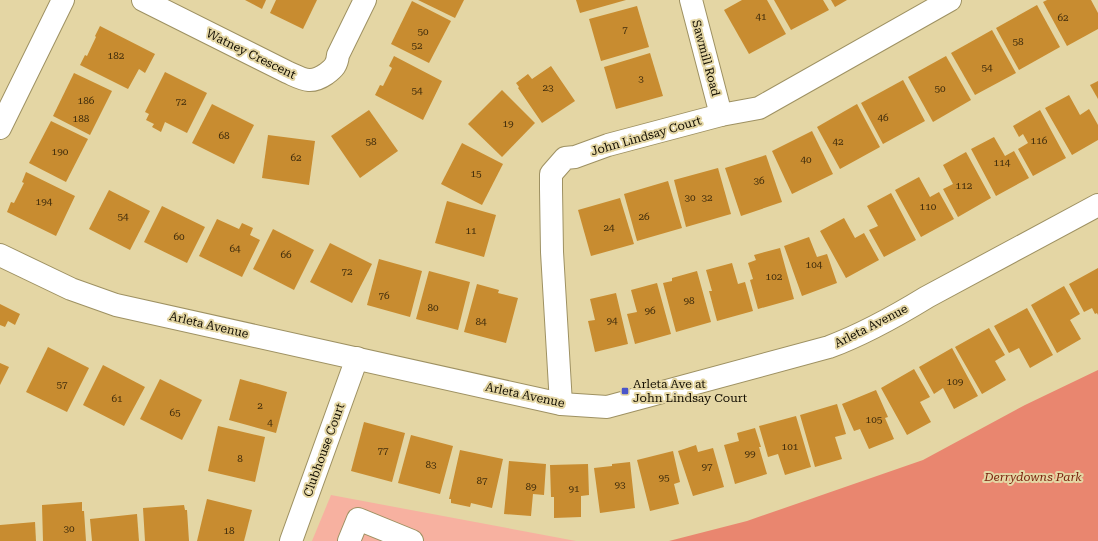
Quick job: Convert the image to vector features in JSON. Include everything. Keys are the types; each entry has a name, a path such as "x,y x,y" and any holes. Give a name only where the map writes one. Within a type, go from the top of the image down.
{"street":[{"path":"0,128 63,0"},
{"name":"Watney Crescent","path":"143,0 287,72 302,79 311,80 317,80 331,71 337,64 338,56 365,0"},
{"name":"Sawmill Road","path":"691,0 721,115"},
{"name":"John Lindsay Court","path":"561,404 552,252 551,189 552,174 565,158 575,157 608,145 721,115 759,108 950,0"},
{"name":"Arleta Avenue","path":"0,255 71,289 116,305 561,404 606,407 852,339 1098,205"},
{"name":"Clubhouse Court","path":"291,541 357,358"},
{"path":"349,541 358,519 407,540"}],"shaded area":[{"path":"331,495 576,541 312,541"}],"green space":[{"name":"Derrydowns Park","path":"1098,370 1098,541 669,541 747,521 923,460 1025,405"}],"building":[{"path":"245,0 266,0 262,9"},
{"path":"276,0 317,0 303,29 270,13"},
{"path":"418,0 464,0 455,18"},
{"path":"576,0 626,0 580,13"},
{"path":"742,0 767,0 786,34 749,54 724,10"},
{"path":"774,0 823,0 829,10 791,30"},
{"path":"831,0 847,0 835,7"},
{"path":"1047,0 1091,0 1098,13 1098,29 1067,46 1043,2"},
{"path":"412,1 451,21 429,63 391,44"},
{"path":"1037,5 1060,47 1019,70 996,28"},
{"path":"637,6 649,47 601,61 589,19"},
{"path":"100,26 155,54 145,73 139,69 128,89 80,65 85,55 87,56"},
{"path":"992,30 1016,73 975,95 951,53"},
{"path":"650,53 663,96 616,109 604,67"},
{"path":"394,56 442,81 423,120 375,95 380,85 383,86 392,68 389,66"},
{"path":"946,56 971,100 933,122 908,77"},
{"path":"551,66 575,101 542,123 516,83 528,74 532,79"},
{"path":"165,72 207,93 187,133 165,122 161,132 152,127 154,124 146,120 149,114 145,112"},
{"path":"74,73 112,91 90,135 53,116"},
{"path":"903,80 925,121 883,144 861,103"},
{"path":"1098,81 1098,99 1090,85"},
{"path":"502,90 535,123 502,157 468,124"},
{"path":"1069,95 1080,115 1089,109 1098,125 1098,140 1072,155 1045,108"},
{"path":"212,104 254,125 234,164 192,143"},
{"path":"857,104 880,147 840,169 817,127"},
{"path":"369,110 398,151 360,178 331,136"},
{"path":"1040,110 1066,158 1033,176 1018,149 1028,143 1023,134 1019,137 1013,126"},
{"path":"51,121 88,139 66,182 29,163"},
{"path":"812,131 833,174 792,194 772,151"},
{"path":"268,135 315,141 309,185 262,178"},
{"path":"994,137 1005,156 1014,151 1029,178 996,196 971,149"},
{"path":"462,143 503,164 482,205 441,184"},
{"path":"966,152 991,198 958,217 943,189 953,184 943,165"},
{"path":"766,155 782,202 741,216 725,168"},
{"path":"718,168 731,214 686,227 674,180"},
{"path":"26,172 75,196 56,236 7,212 11,202 14,203 24,183 22,182"},
{"path":"919,177 930,197 939,192 954,219 921,237 895,190"},
{"path":"668,181 682,228 637,241 624,194"},
{"path":"109,190 150,211 130,250 89,229"},
{"path":"891,193 916,240 884,257 869,230 878,226 867,206"},
{"path":"620,198 634,244 591,256 578,210"},
{"path":"447,201 496,215 484,257 435,243"},
{"path":"162,206 205,227 187,263 144,242"},
{"path":"844,218 855,238 864,233 879,260 846,278 820,231"},
{"path":"217,219 239,229 242,223 253,228 250,235 260,240 242,277 199,256"},
{"path":"273,229 314,250 294,290 253,269"},
{"path":"809,237 817,257 827,254 837,283 802,296 784,246"},
{"path":"330,243 372,264 352,303 310,282"},
{"path":"780,248 794,299 758,309 750,280 753,279 748,263 756,260 754,255"},
{"path":"379,259 422,271 410,317 367,305"},
{"path":"732,263 738,284 745,282 753,311 717,321 709,291 712,291 706,270"},
{"path":"1098,268 1098,315 1097,313 1095,314 1092,308 1084,312 1069,284"},
{"path":"429,271 470,282 458,330 416,319"},
{"path":"697,271 711,322 676,332 663,283 672,281 672,278"},
{"path":"657,283 671,334 635,344 627,314 637,312 631,290"},
{"path":"477,284 499,290 498,293 518,298 506,343 464,332"},
{"path":"1064,286 1080,314 1070,320 1081,339 1057,353 1031,305"},
{"path":"616,293 628,344 595,352 588,321 595,320 590,299"},
{"path":"0,304 20,314 15,325 8,321 5,327 0,325"},
{"path":"1027,308 1053,355 1030,368 1019,348 1009,353 994,326"},
{"path":"989,328 1005,355 995,361 1006,380 982,394 955,347"},
{"path":"48,347 89,368 67,412 26,392"},
{"path":"952,348 978,396 954,409 943,388 934,394 919,367"},
{"path":"0,363 9,367 0,385"},
{"path":"103,365 145,387 124,426 83,405"},
{"path":"914,369 930,397 920,402 931,422 907,435 881,388"},
{"path":"160,379 202,400 182,440 140,419"},
{"path":"240,379 287,392 276,433 229,420"},
{"path":"876,390 888,417 885,418 894,439 869,449 860,429 854,431 842,404"},
{"path":"837,404 846,434 835,437 842,459 815,467 800,415"},
{"path":"796,416 811,467 785,475 778,454 768,457 759,426"},
{"path":"364,422 405,433 392,482 351,471"},
{"path":"218,426 265,437 255,482 208,471"},
{"path":"755,428 767,474 735,484 724,445 739,441 737,433"},
{"path":"411,435 453,446 440,494 398,483"},
{"path":"696,445 698,452 713,448 724,487 693,496 678,451"},
{"path":"460,450 503,459 492,508 471,503 470,507 451,503 451,499 449,499"},
{"path":"673,451 680,482 674,484 679,504 650,511 637,460"},
{"path":"509,461 546,464 544,495 533,494 531,516 504,514"},
{"path":"630,462 635,508 600,513 594,468"},
{"path":"588,464 589,495 581,496 581,517 554,518 554,497 551,497 550,465"},
{"path":"207,499 252,510 244,541 197,541"},
{"path":"82,502 86,541 43,541 42,505"},
{"path":"184,505 185,510 187,510 189,541 145,541 143,508"},
{"path":"137,514 139,541 92,541 90,519"},
{"path":"35,522 36,541 0,541 0,525"}],"place":[{"name":"Arleta Ave at John Lindsay Court","path":"625,391"}]}
